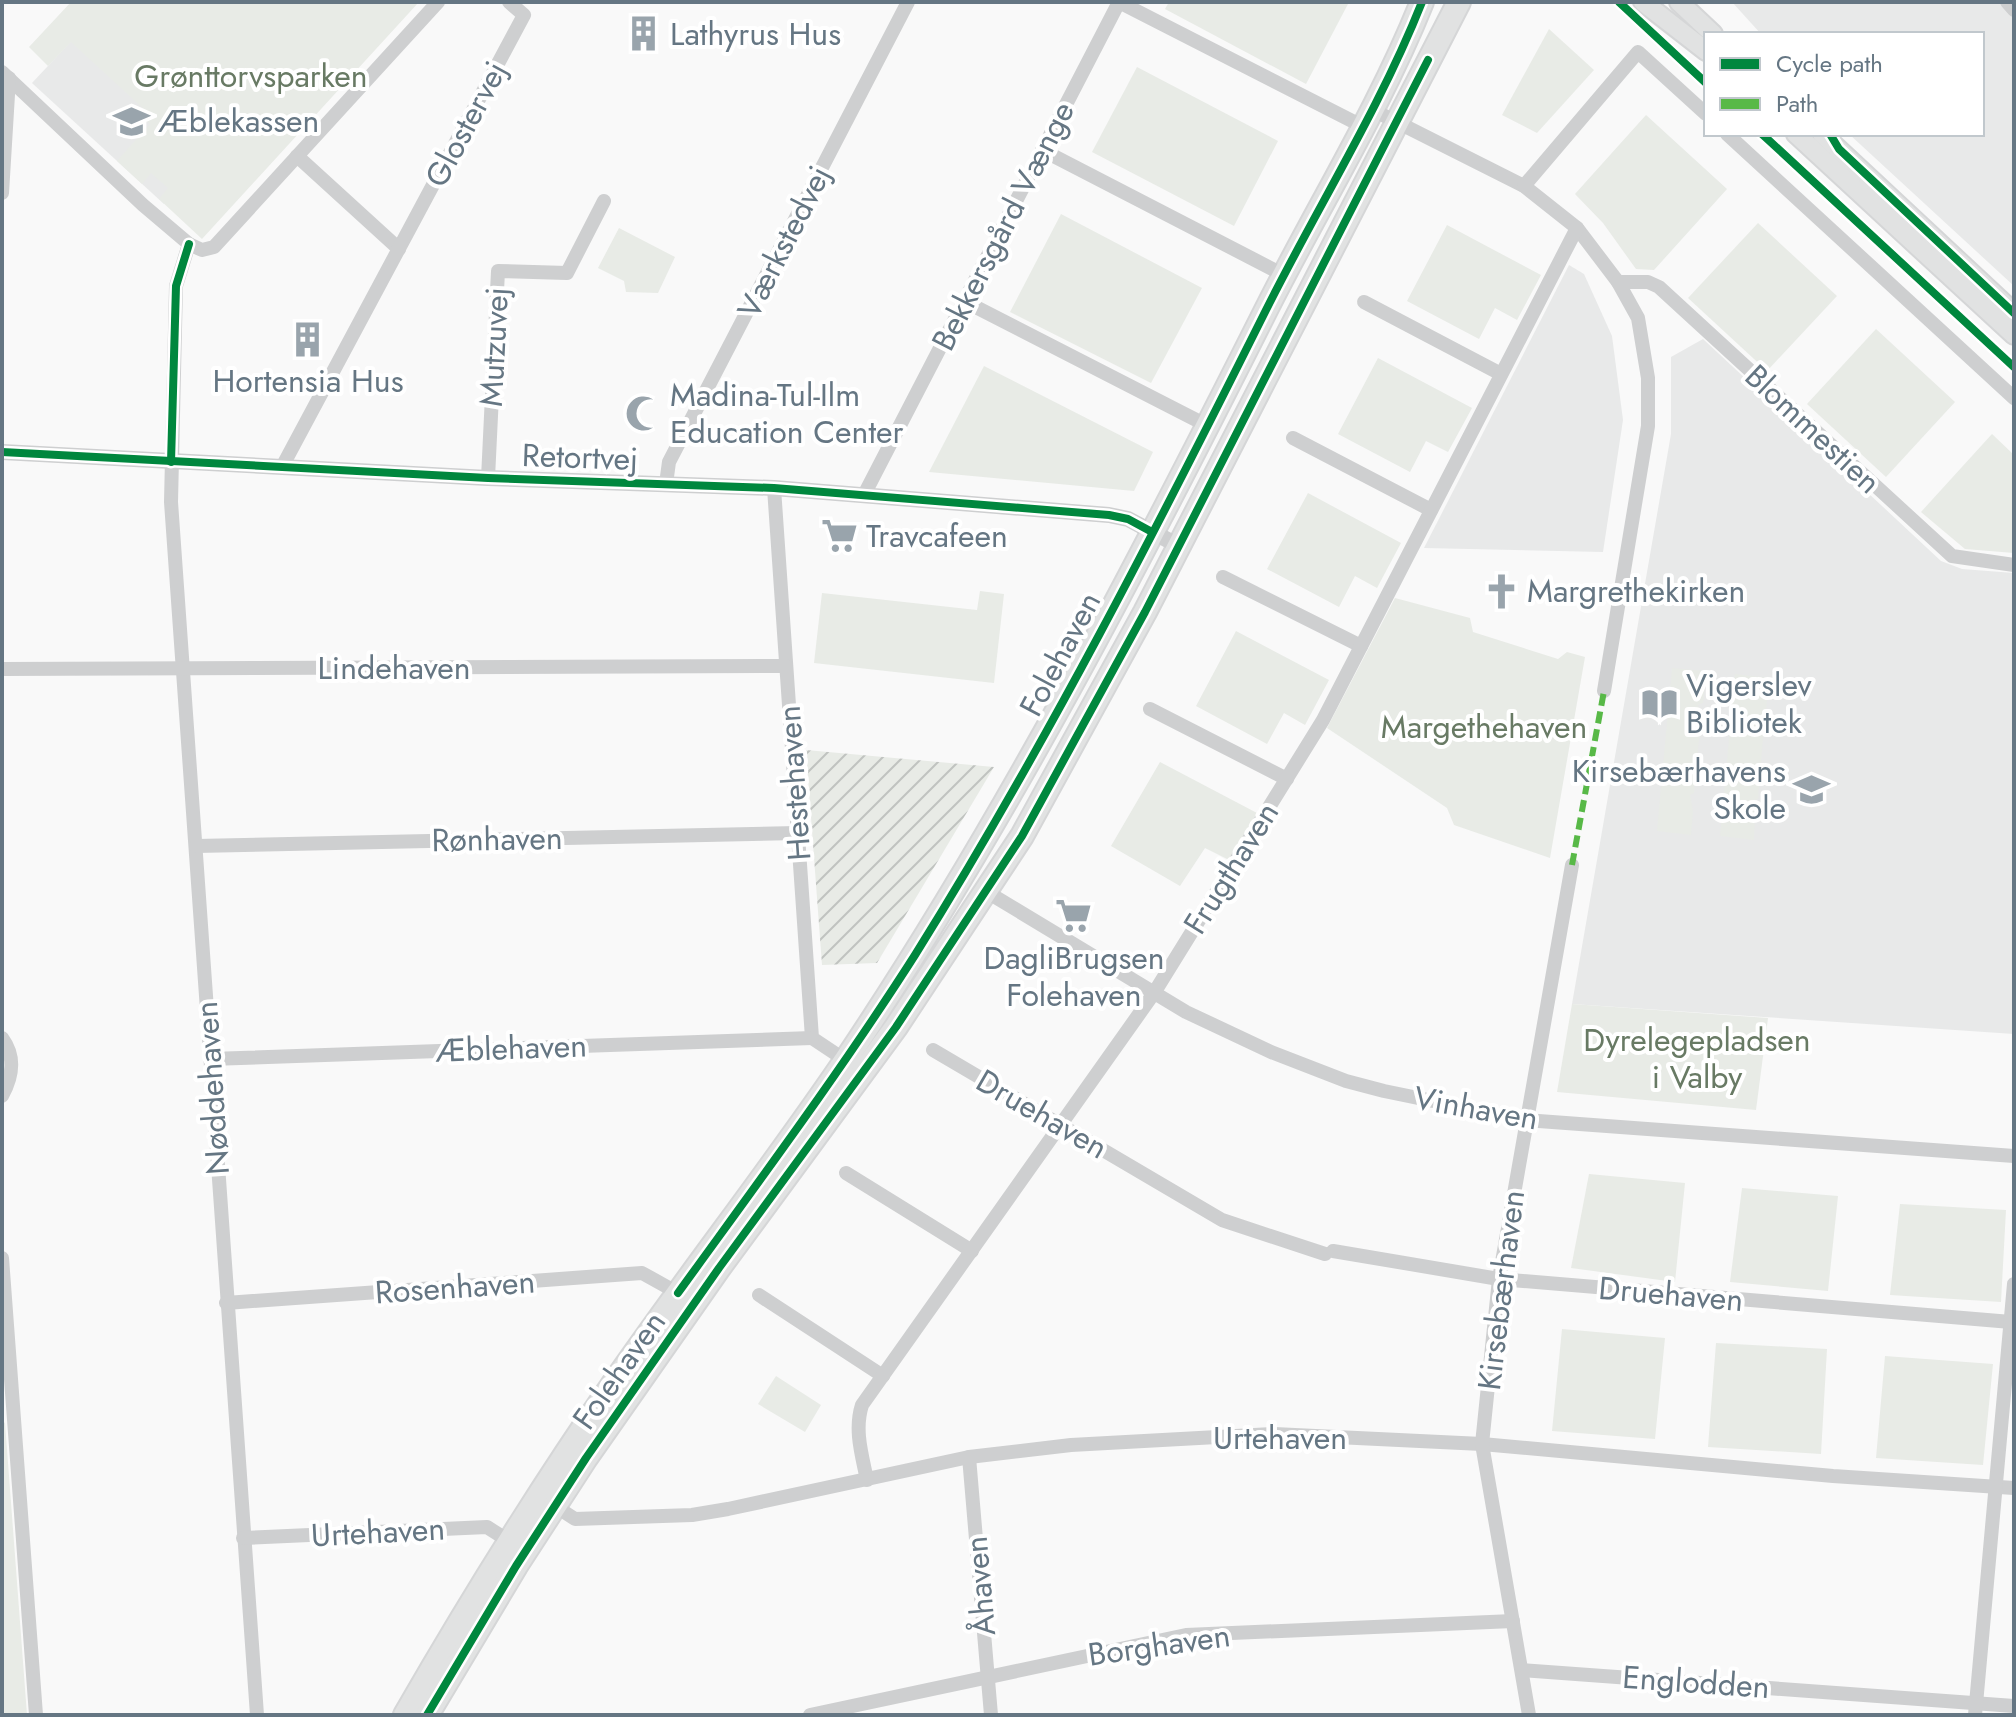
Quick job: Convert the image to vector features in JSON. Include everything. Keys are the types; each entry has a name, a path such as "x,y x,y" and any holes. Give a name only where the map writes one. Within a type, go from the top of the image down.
{"main road":[{"name":"Folehaven","path":"405,1715 509,1541 596,1410 845,1060 914,955 996,820 1058,710 1208,426 1422,2"},
{"path":"1428,60 1431,33 1442,2"},
{"name":"Folehaven","path":"427,1715 555,1506 628,1396 896,1027 987,892 1063,765 1459,2"},
{"path":"1643,2 1704,49"},
{"path":"1679,2 1711,32"},
{"path":"1798,136 2014,335"},
{"path":"1824,136 2014,313"}],"street":[{"path":"6,75 93,159 189,244 202,250 214,247 438,2"},
{"name":"Glostervej","path":"282,467 524,15 509,2"},
{"name":"Værkstedvej","path":"666,484 669,462 908,2"},
{"path":"1119,2 1366,117 1397,122 1524,186 1577,228 1618,282 1638,318 1648,378 1648,426 1604,691"},
{"name":"Bekkersgård Vænge","path":"865,493 1119,2"},
{"path":"2007,2 2014,10"},
{"path":"1524,186 1638,52 1704,112"},
{"path":"2,193 6,75"},
{"path":"1729,136 2014,398"},
{"path":"1042,150 1284,275"},
{"path":"297,156 399,249"},
{"name":"Mutzuvej","path":"488,478 498,271 567,273 604,201"},
{"name":"Frugthaven","path":"867,1480 858,1432 862,1405 1154,993 1323,720 1577,228"},
{"name":"Nøddehaven","path":"189,244 176,286 171,502 257,1715"},
{"name":"Blommestien","path":"1618,282 1648,282 1659,287 1952,556 2014,565"},
{"path":"964,301 1208,426"},
{"path":"1364,302 1501,374"},
{"path":"1293,438 1431,510"},
{"name":"Retortvej","path":"2,452 488,478 865,493 1109,515 1128,519 1179,546"},
{"name":"Hestehaven","path":"774,488 812,1038"},
{"path":"1223,577 1361,646"},
{"name":"Lindehaven","path":"2,669 786,666"},
{"path":"1150,709 1287,779"},
{"name":"Rønhaven","path":"196,846 797,833"},
{"name":"Kirsebærhaven","path":"1529,1715 1482,1444 1499,1279 1572,865"},
{"name":"Vinhaven","path":"987,892 1154,993 1226,1032 1346,1081 1525,1120 2014,1156"},
{"path":"2,1038 10,1053 12,1066 10,1082 2,1096"},
{"path":"812,1038 845,1060"},
{"name":"Æblehaven","path":"210,1059 812,1038"},
{"name":"Druehaven","path":"933,1050 1222,1220 1329,1253 1499,1279 2011,1322"},
{"path":"846,1173 972,1251"},
{"path":"2,1258 8,1414 36,1715"},
{"name":"Rosenhaven","path":"226,1303 642,1273 678,1293"},
{"path":"1976,1709 2014,1284"},
{"path":"759,1295 883,1376"},
{"name":"Urtehaven","path":"555,1506 575,1519 692,1515 969,1457 1071,1445 1274,1434 1482,1444 1833,1476 2014,1488"},
{"name":"Åhaven","path":"969,1457 991,1715"},
{"name":"Urtehaven","path":"243,1538 487,1527 509,1541"},
{"name":"Borghaven","path":"810,1715 1186,1635 1513,1621"},
{"name":"Englodden","path":"1522,1670 1976,1709 2014,1706"}],"shaded area":[{"path":"1732,2 2014,2 2014,286 1851,136 1984,136 1984,32 1759,32"},
{"name":"Æblekassen","path":"91,20 217,145 164,204 32,83"},
{"path":"1569,265 1584,274 1612,336 1623,420 1603,552 1424,548"},
{"name":"Kirsebærhavens Skole","path":"1703,339 1941,561 1962,569 2014,573 2014,1034 1572,1004 1671,434 1671,357"}],"green space":[{"name":"Grønttorvsparken","path":"71,2 419,2 202,239 159,199 168,188 151,173 142,184 117,161 150,124 142,117 146,111 71,42 48,66 29,47"},
{"path":"1169,2 1348,4 1306,84 1165,9"},
{"path":"1549,29 1594,70 1537,133 1502,115"},
{"path":"1137,67 1278,141 1234,226 1092,152"},
{"path":"1646,115 1727,189 1654,270 1636,269 1603,223 1575,194"},
{"path":"1061,214 1202,288 1151,383 1010,312"},
{"path":"1758,223 1837,296 1767,371 1688,298"},
{"path":"1447,225 1541,275 1517,320 1495,308 1479,339 1407,301"},
{"path":"619,228 675,257 658,293 626,292 624,281 598,268"},
{"path":"1876,329 1955,402 1886,477 1807,404"},
{"path":"1378,358 1472,408 1448,452 1426,441 1410,472 1338,434"},
{"path":"984,366 1153,452 1134,491 929,472"},
{"path":"1992,434 2014,455 2014,553 1965,549 1921,512"},
{"path":"1308,493 1401,543 1377,588 1355,576 1339,607 1267,569"},
{"path":"980,591 1004,594 994,683 814,663 822,593 977,610"},
{"name":"Margethehaven","path":"1395,598 1470,618 1473,632 1558,659 1567,652 1585,657 1550,858 1454,825 1447,808 1327,728"},
{"path":"1236,631 1329,680 1305,725 1284,713 1267,744 1196,706"},
{"path":"1672,668 1706,671 1703,703 1698,705 1701,718 1694,793 1690,795 1693,811 1691,835 1657,831"},
{"path":"1735,674 1770,678 1766,709 1762,711 1764,725 1758,799 1753,800 1754,840 1720,836"},
{"path":"806,750 994,767 877,963 822,965"},
{"path":"1160,762 1257,813 1229,860 1205,848 1180,886 1111,846"},
{"name":"Dyrelegepladsen i Valby","path":"1572,1004 1768,1018 1756,1110 1557,1092"},
{"path":"1589,1174 1685,1183 1675,1282 1571,1268"},
{"path":"1742,1188 1838,1196 1828,1291 1730,1282"},
{"path":"1900,1204 2006,1210 2001,1302 1890,1295"},
{"path":"1562,1329 1665,1338 1655,1439 1552,1431"},
{"path":"1716,1343 1827,1349 1821,1454 1708,1447"},
{"path":"1885,1356 1993,1364 1983,1465 1876,1458"},
{"path":"776,1376 821,1405 805,1432 758,1404"},
{"path":"2,1421 5,1423 27,1715 4,1715"}],"marked path":[{"path":"1572,865 1604,691"}],"cycle path":[{"path":"678,1293 858,1041 963,877 1141,555 1368,119 1422,2"},
{"path":"1619,2 1704,81"},
{"path":"427,1715 516,1566 586,1458 719,1268 896,1027 1022,836 1145,612 1428,60"},
{"path":"1764,136 2014,367"},
{"path":"1831,136 1839,149 2014,313"},
{"path":"171,462 176,286 189,244"},
{"path":"2,452 488,478 774,488 1109,515 1128,519 1152,532"}],"place":[{"name":"Lathyrus Hus","path":"644,34"},
{"name":"Æblekassen","path":"132,121"},
{"name":"Hortensia Hus","path":"308,339"},
{"name":"Madina-Tul-Ilm Education Center","path":"644,413"},
{"name":"Travcafeen","path":"840,536"},
{"name":"Margrethekirken","path":"1501,591"},
{"name":"Vigerslev Bibliotek","path":"1660,703"},
{"name":"Kirsebærhavens Skole","path":"1812,789"},
{"name":"DagliBrugsen Folehaven","path":"1074,916"}]}
